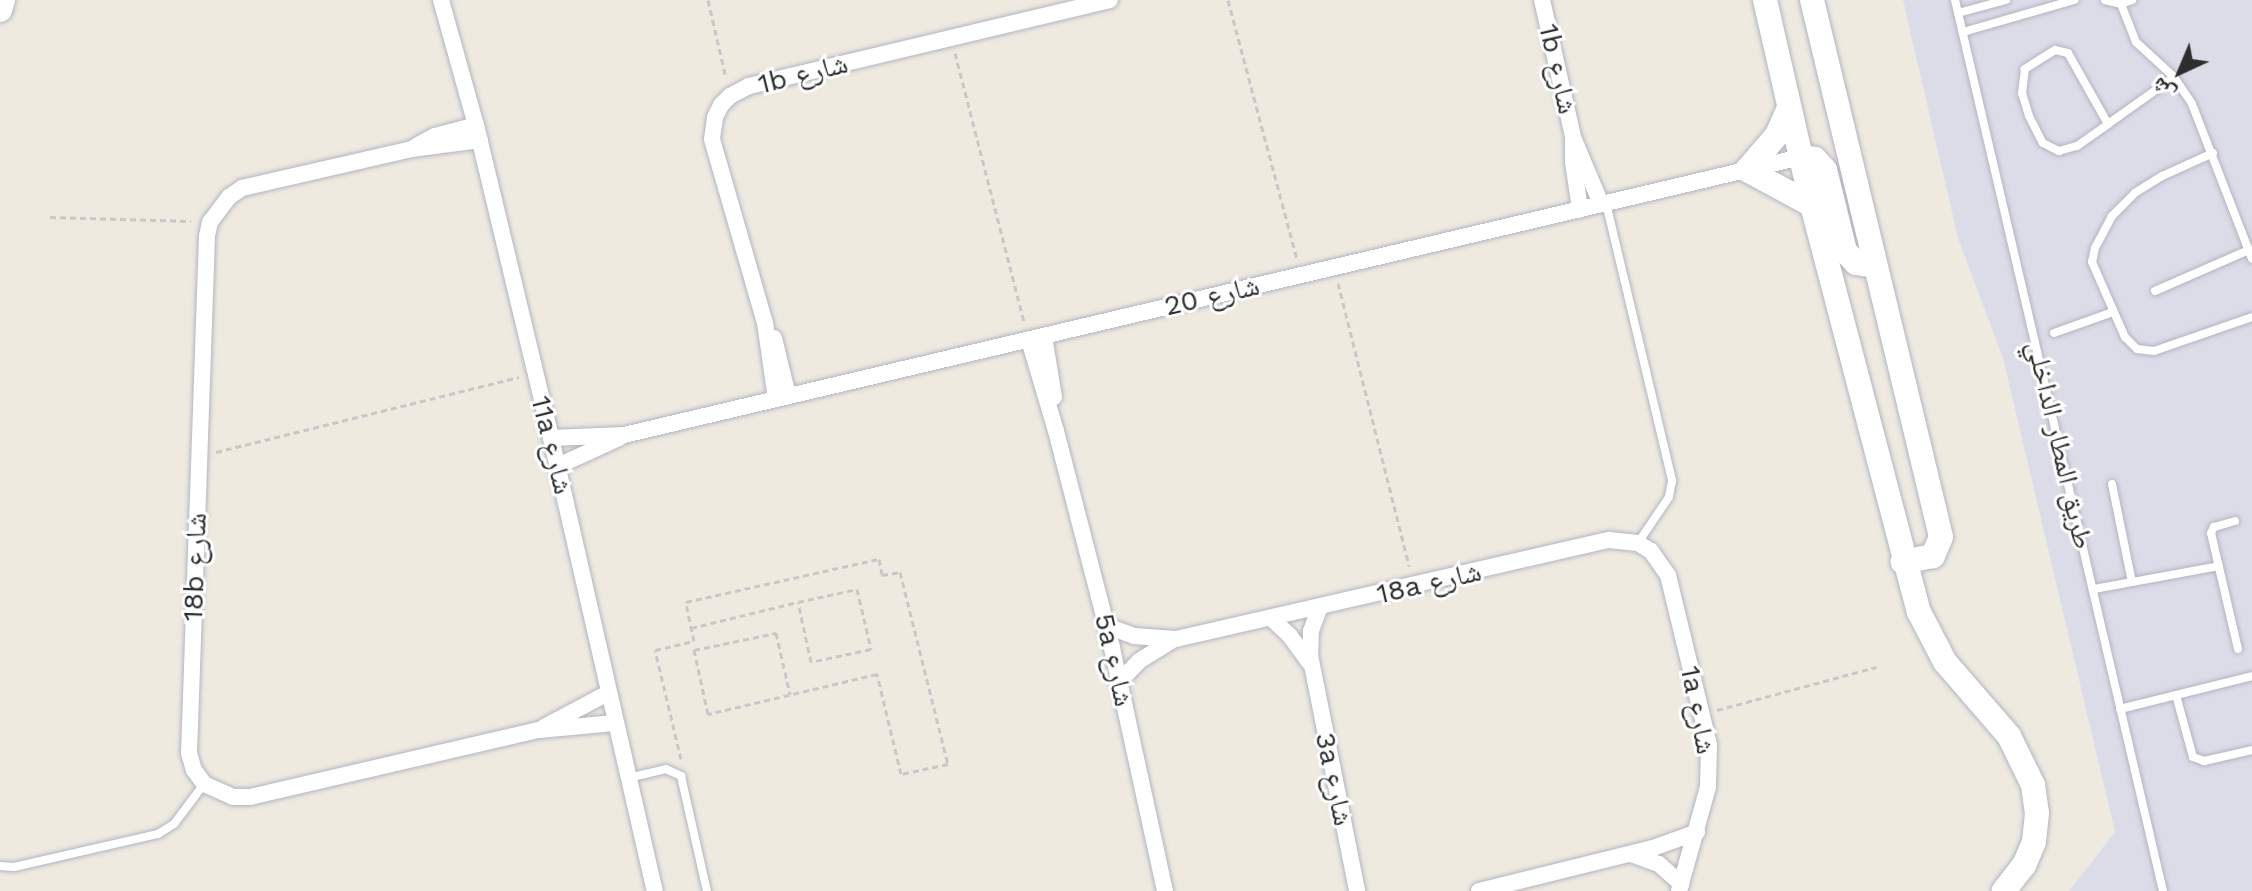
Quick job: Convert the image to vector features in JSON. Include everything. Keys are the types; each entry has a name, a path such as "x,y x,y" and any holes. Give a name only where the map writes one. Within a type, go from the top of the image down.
{"street":[{"path":"0,10 3,0"},
{"name":"11a شارع","path":"441,0 478,132 655,891"},
{"name":"1b شارع","path":"782,398 778,351 765,323 712,139 715,117 730,96 749,86 1110,0"},
{"name":"1b شارع","path":"1542,0 1573,137 1604,204"},
{"path":"1765,0 1812,205 1903,562 1919,612 1937,650 2009,736 2033,785 2037,813 2034,842 2024,865 2004,891"},
{"path":"1812,0 1941,537 1933,556 1903,562"},
{"path":"1789,108 1777,135 1747,170 1812,205"},
{"path":"210,222 229,197 242,188 478,132"},
{"name":"1b شارع","path":"1573,137 1573,162 1580,209"},
{"path":"1801,157 1815,159 1825,170 1845,251 1856,263 1875,266"},
{"name":"شارع 20","path":"551,438 624,435 1801,157"},
{"name":"18b شارع","path":"204,784 189,753 210,222"},
{"name":"5a شارع","path":"1036,338 1056,431 1107,626 1165,891"},
{"name":"شارع 20","path":"558,466 624,435"},
{"name":"18a شارع","path":"1119,682 1151,652 1176,639 1319,609 1609,540 1638,543"},
{"name":"1a شارع","path":"1638,543 1661,562 1668,575 1702,714 1710,767 1697,832 1680,888"},
{"name":"3a شارع","path":"1319,609 1311,631 1311,667 1357,891"},
{"name":"3a شارع","path":"1272,619 1298,645 1311,667"},
{"name":"18a شارع","path":"1107,626 1134,636 1176,639"},
{"path":"539,730 608,693"},
{"path":"204,784 233,797 250,797 539,730 615,723"},
{"path":"1479,891 1630,854 1697,832"},
{"path":"1630,854 1659,864 1680,888"}],"lane":[{"name":"طريق المطار الداخلي","path":"1955,0 2163,891"},
{"path":"1958,13 2006,0"},
{"path":"1963,32 2074,0"},
{"path":"2105,0 2121,4 2132,0"},
{"path":"2121,4 2136,42 2174,77 2192,104 2251,255 2155,291"},
{"path":"2108,124 2068,53 2055,50 2025,69 2022,82 2025,105 2038,135 2050,148 2069,150 2108,124 2174,77"},
{"path":"2213,153 2148,184 2112,216 2095,248 2092,262 2130,344 2145,351 2252,317"},
{"path":"1604,204 1672,481 1669,497 1638,543"},
{"path":"2054,333 2113,312"},
{"path":"2112,484 2132,582"},
{"path":"2235,521 2212,529 2238,649"},
{"path":"2094,589 2219,566"},
{"path":"2120,709 2252,676"},
{"path":"2176,695 2193,757 2204,761 2252,750"},
{"path":"628,778 666,769 677,772 683,782 707,891"},
{"path":"0,866 14,867 158,834 174,824 204,784"}],"path":[{"path":"708,0 730,96"},
{"path":"1228,0 1301,275"},
{"path":"951,38 1036,338"},
{"path":"50,217 210,222"},
{"path":"1334,267 1414,586"},
{"path":"199,457 534,373"},
{"path":"677,772 681,755 655,650 694,641 686,602 879,559 882,575 900,572 948,764 901,774 877,674 708,714 694,650 776,633 790,694"},
{"path":"691,628 798,602 857,589 871,649 811,662 798,602"},
{"path":"1702,714 1876,667"}],"shaded area":[{"path":"1903,0 2252,0 2252,891 2069,891 2115,832 2003,358 1958,238"}]}
